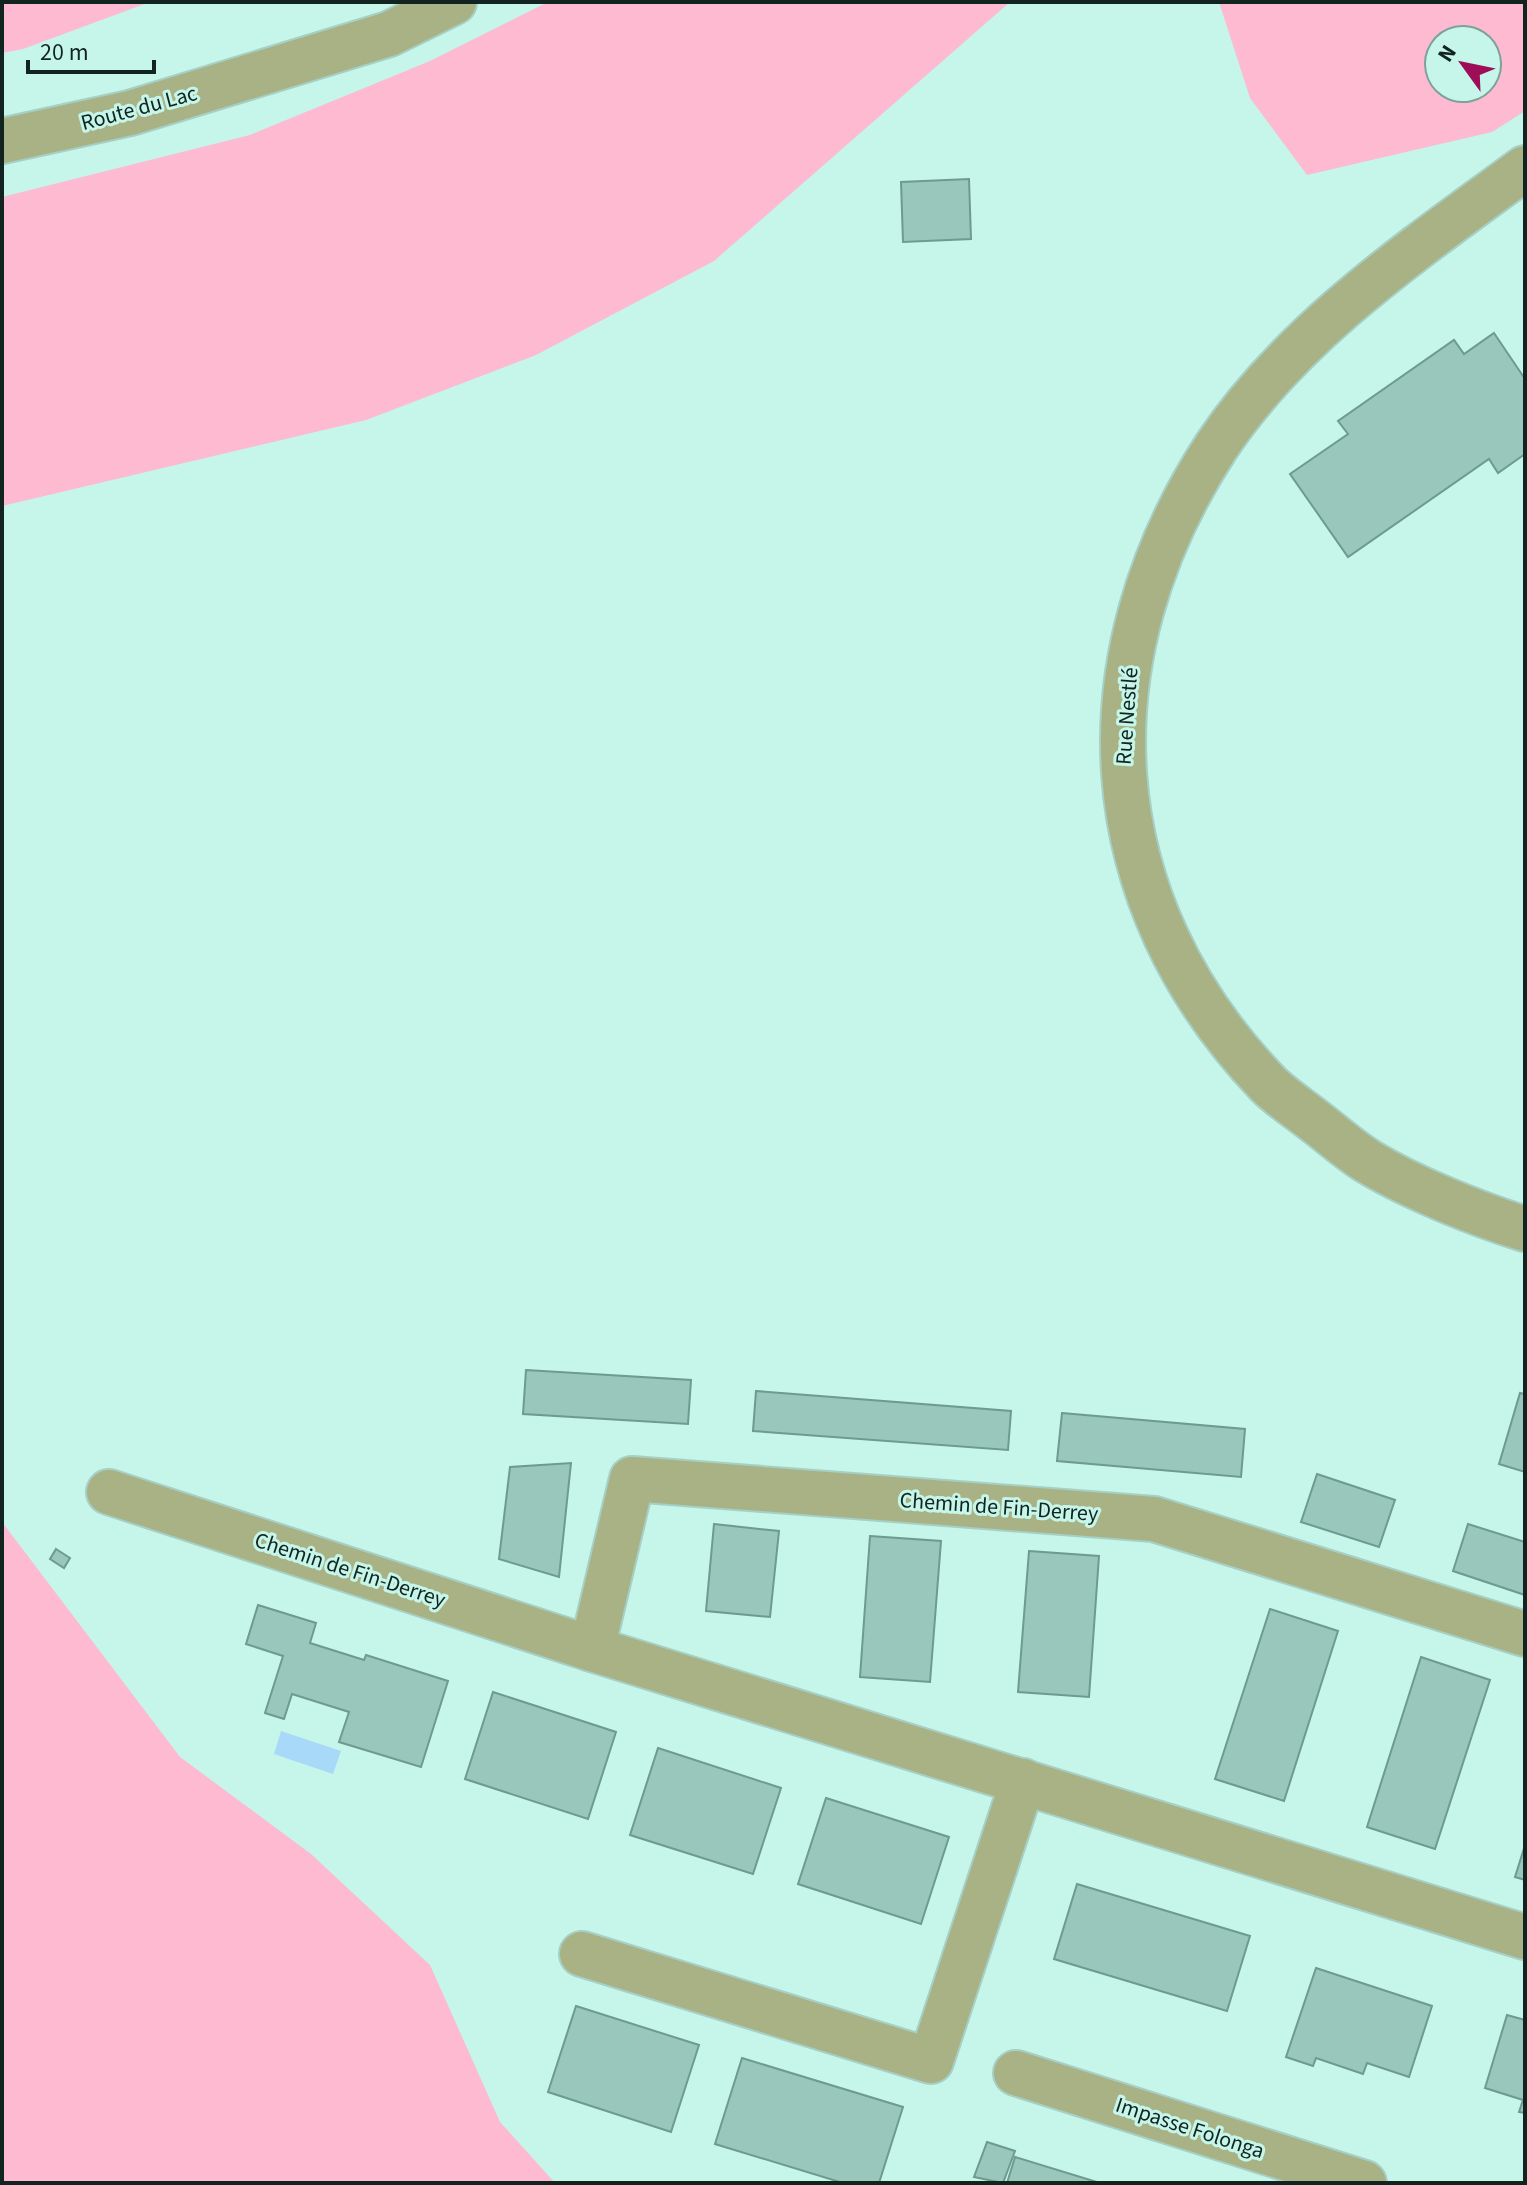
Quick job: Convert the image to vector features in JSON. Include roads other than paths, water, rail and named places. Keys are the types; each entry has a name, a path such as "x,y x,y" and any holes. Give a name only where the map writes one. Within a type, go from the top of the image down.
{"street":[{"name":"Route du Lac","path":"2,141 130,113 389,34 454,2"},
{"name":"Rue Nestlé","path":"1525,168 1366,287 1253,399 1218,444 1167,536 1135,625 1124,696 1123,784 1137,858 1159,927 1204,1009 1270,1086 1369,1162 1490,1218 1525,1229"},
{"name":"Chemin de Fin-Derrey","path":"592,1649 632,1479 1154,1519 1525,1634"},
{"name":"Chemin de Fin-Derrey","path":"109,1492 592,1649 1525,1937"},
{"path":"582,1954 931,2061 1023,1781"},
{"name":"Impasse Folonga","path":"1016,2073 1364,2183"}],"water":[{"path":"281,1731 341,1751 333,1774 274,1754"}]}
